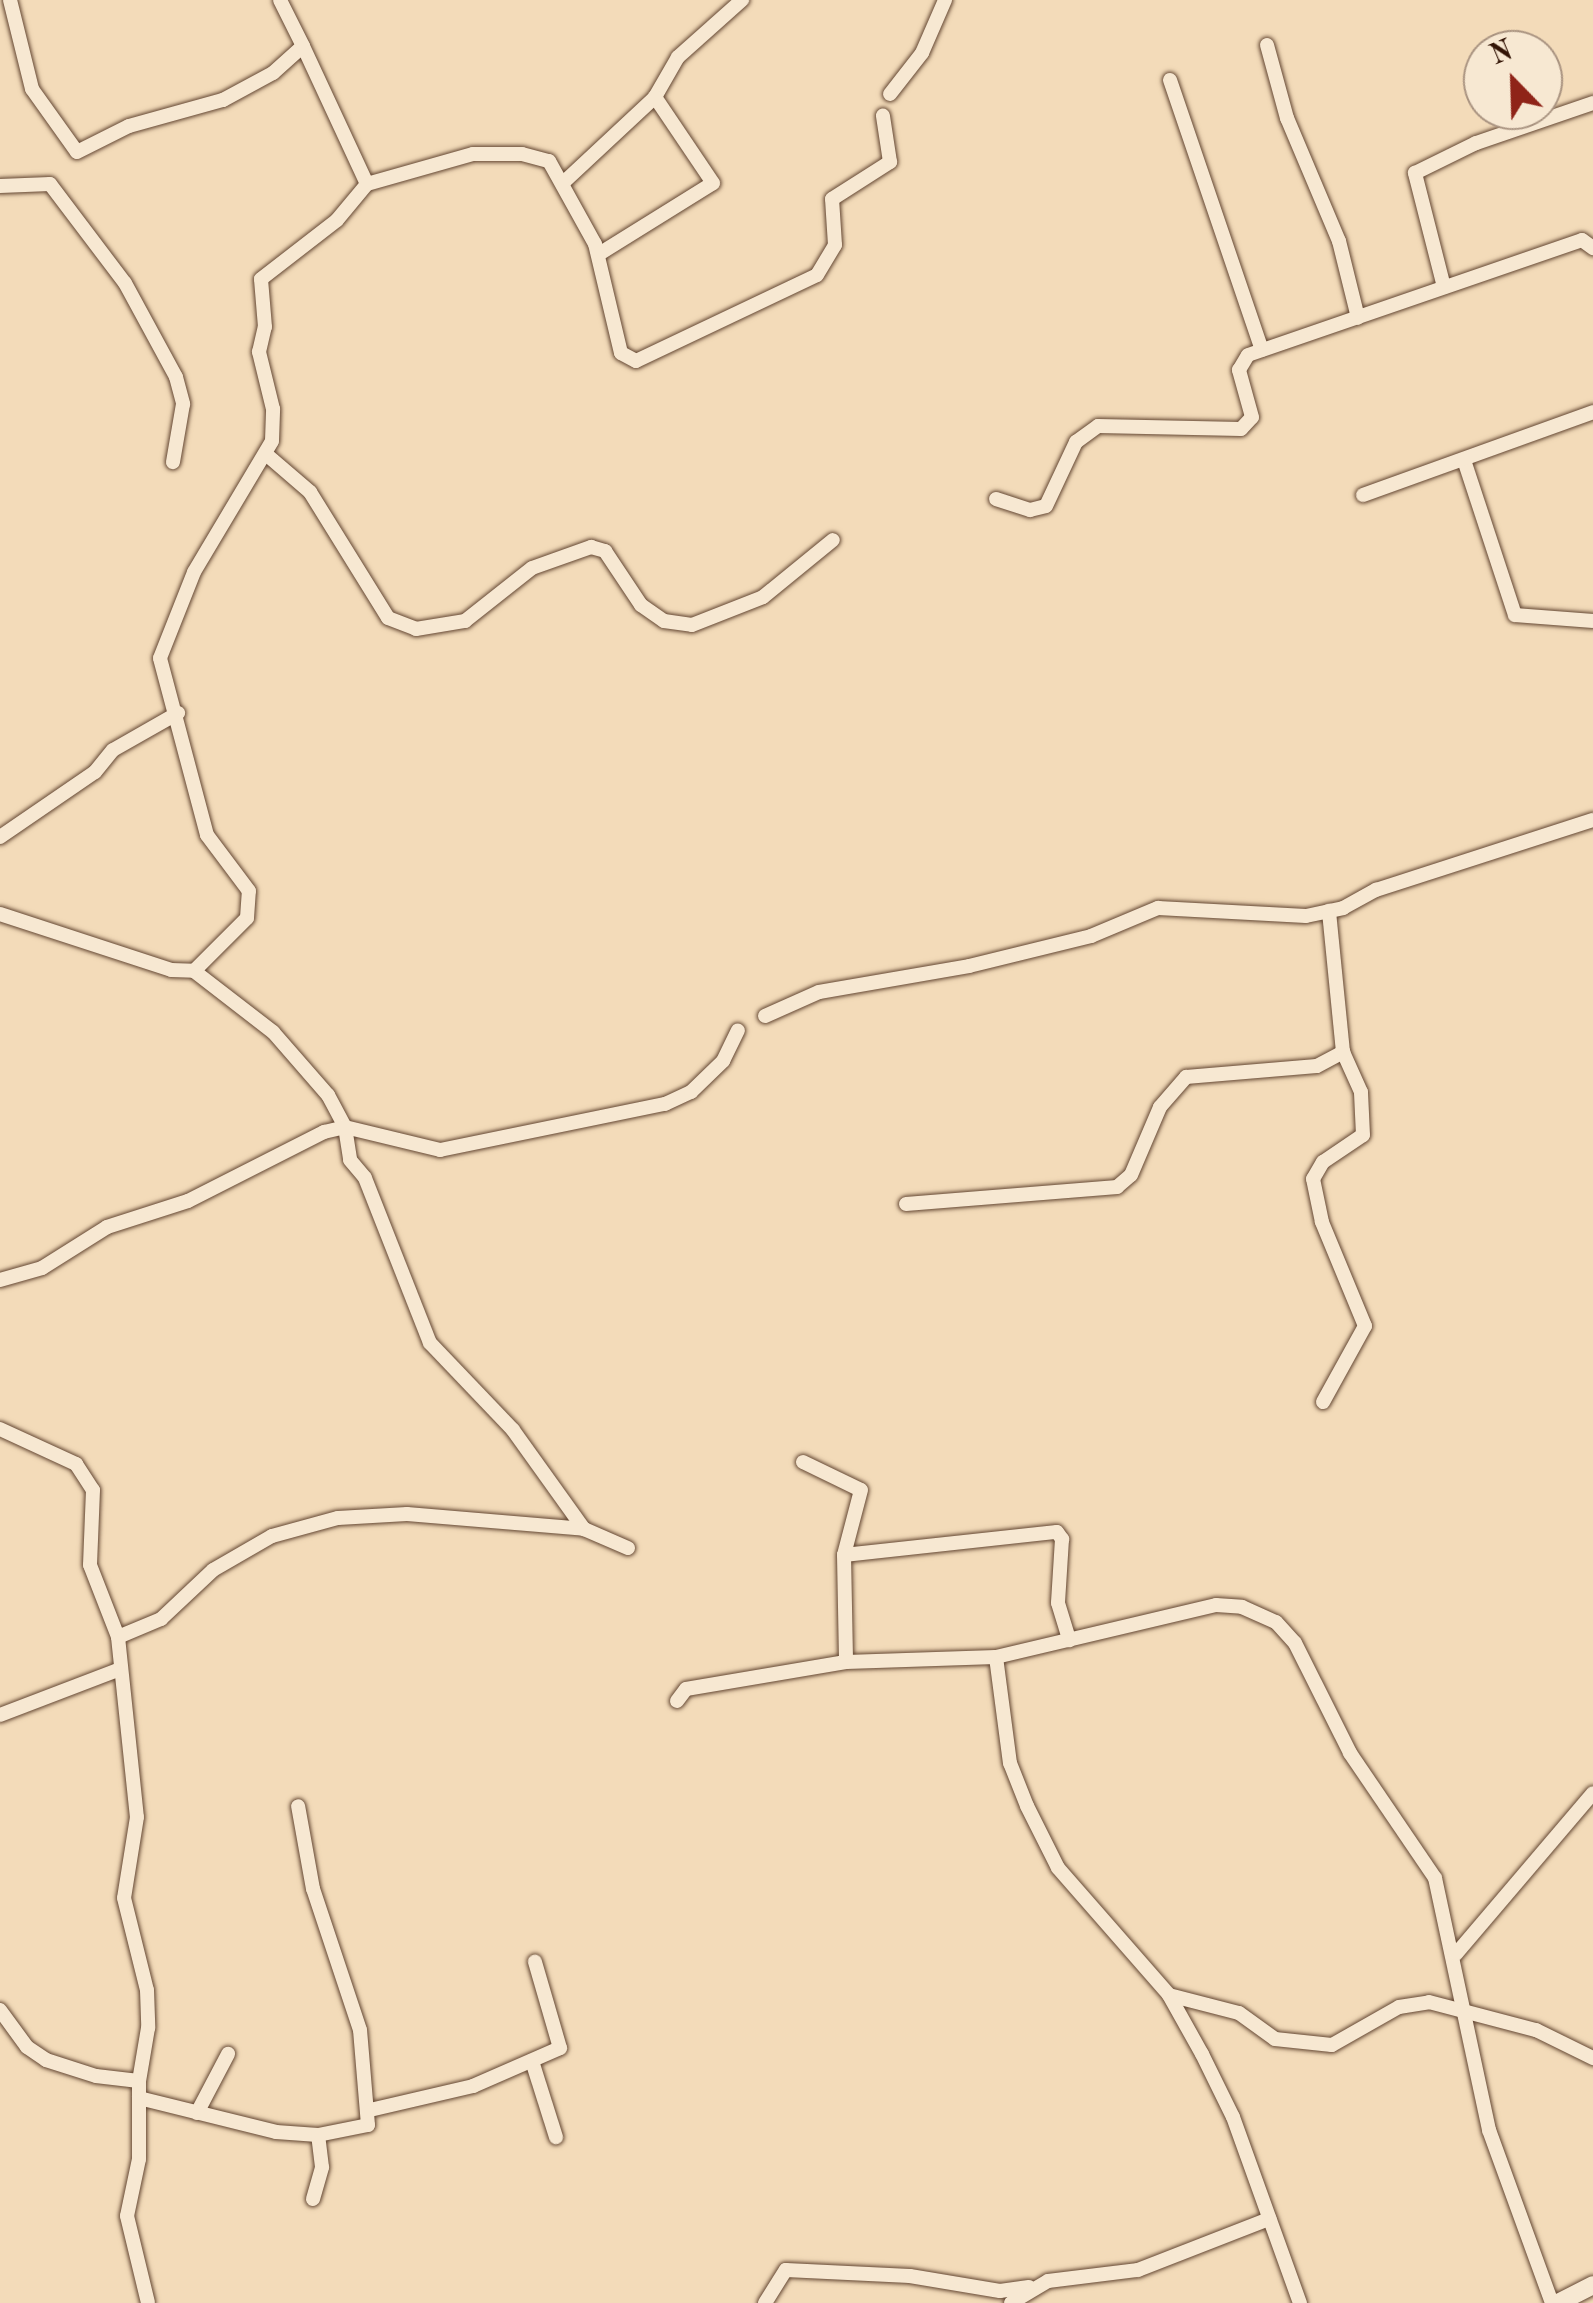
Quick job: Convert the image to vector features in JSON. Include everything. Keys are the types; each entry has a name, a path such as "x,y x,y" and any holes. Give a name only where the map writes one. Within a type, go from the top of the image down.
{"street":[{"path":"10,0 32,89 77,152 129,126 244,92 303,46"},
{"path":"280,0 367,184"},
{"path":"564,182 655,97 678,57 742,0"},
{"path":"890,94 922,53 946,0"},
{"path":"1267,46 1287,118 1339,241 1358,318"},
{"path":"1170,80 1262,350"},
{"path":"599,254 713,184 655,97"},
{"path":"1444,287 1415,173 1476,143 1593,103"},
{"path":"194,971 247,918 248,891 207,834 178,713 160,658 194,572 267,455 275,428 259,352 266,327 261,279 336,220 367,184 494,152 549,162 564,182 599,254 621,353 636,361 748,303 808,284 832,253 832,199 890,162 882,116"},
{"path":"0,186 50,184 125,283 176,377 183,404 172,462"},
{"path":"996,500 1041,510 1076,442 1098,426 1241,429 1252,417 1241,364 1262,350 1589,241"},
{"path":"1363,495 1593,412"},
{"path":"267,455 310,492 388,618 416,629 465,621 532,568 591,548 604,551 641,605 664,621 692,625 763,597 803,571 833,540"},
{"path":"1464,460 1515,615 1593,622"},
{"path":"0,837 95,772 112,750 178,713"},
{"path":"765,1016 819,992 969,966 1091,936 1158,908 1328,912 1436,869 1593,820"},
{"path":"1323,1402 1365,1326 1322,1222 1312,1179 1323,1162 1363,1136 1361,1092 1344,1052 1328,912"},
{"path":"0,914 171,970 194,971 272,1032 328,1095 345,1127 350,1160 365,1178 430,1343 513,1430 584,1528"},
{"path":"0,1280 42,1268 107,1227 188,1201 307,1137 345,1127 440,1150 632,1113 691,1092 722,1061 738,1030"},
{"path":"906,1204 1117,1187 1131,1175 1160,1106 1186,1078 1316,1066 1344,1052"},
{"path":"0,1428 76,1464 89,1479 90,1565 118,1637 118,1670 137,1817 124,1898 147,1990 139,2081 139,2159 127,2216 148,2303"},
{"path":"803,1462 861,1490 844,1555 846,1662"},
{"path":"118,1637 161,1619 212,1570 272,1536 338,1518 406,1514 584,1528 628,1548"},
{"path":"844,1555 1057,1532 1062,1539 1058,1604 1070,1640"},
{"path":"677,1700 686,1689 846,1662 996,1657 1216,1605 1242,1607 1276,1622 1295,1642 1350,1753 1435,1878 1456,1954 1489,2130 1555,2303 1593,2285"},
{"path":"996,1657 1010,1763 1058,1868 1169,1996 1233,2117 1300,2303"},
{"path":"0,1715 118,1670"},
{"path":"1456,1954 1593,1793"},
{"path":"139,2098 236,2126 318,2135 362,2130 370,2110 360,2030 314,1889 298,1806"},
{"path":"370,2110 473,2086 532,2061 562,2042 535,1962"},
{"path":"1169,1996 1239,2013 1275,2039 1332,2045 1414,2002 1536,2030 1592,2056"},
{"path":"0,2010 27,2047 46,2060 84,2074 139,2081"},
{"path":"197,2113 228,2054"},
{"path":"532,2061 556,2137"},
{"path":"313,2200 322,2167 318,2135"},
{"path":"765,2303 786,2270 910,2276 1000,2291 1138,2270 1268,2219"},
{"path":"1011,2303 1030,2287"}]}
